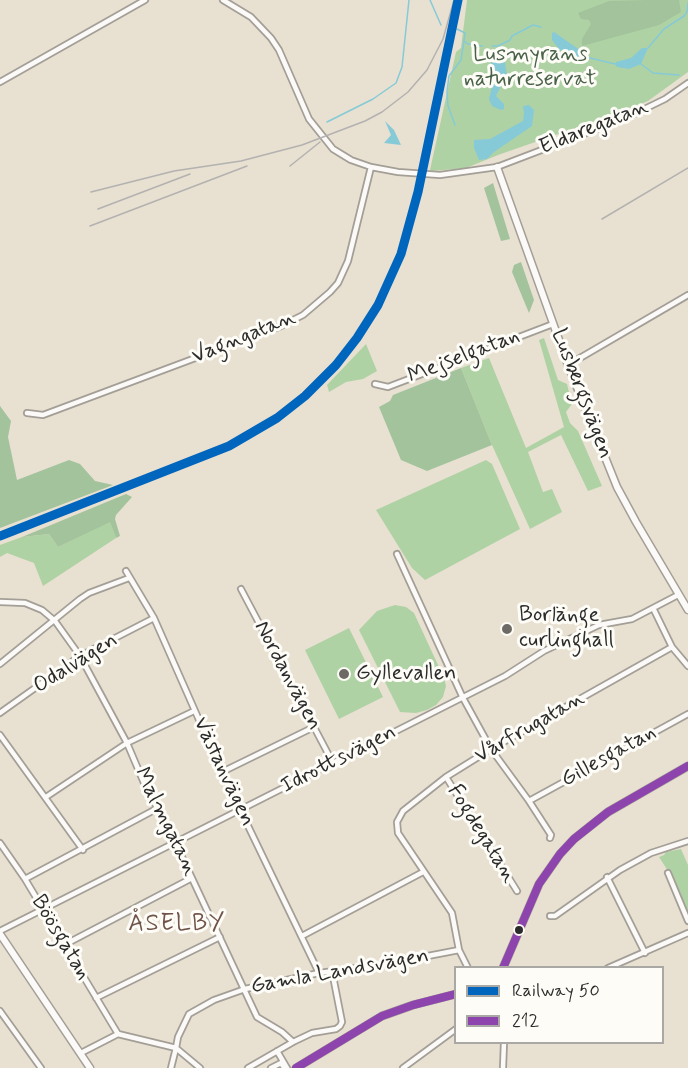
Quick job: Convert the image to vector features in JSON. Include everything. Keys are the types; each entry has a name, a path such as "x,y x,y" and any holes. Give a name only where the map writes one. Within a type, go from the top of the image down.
{"street":[{"path":"0,82 145,0"},
{"name":"Eldaregatan","path":"223,0 238,7 251,17 271,38 279,50 309,119 333,149 351,160 371,167 398,172 440,175 497,167 628,117 665,99 688,83"},
{"name":"Vagngatan","path":"27,413 44,415 281,326 303,315 338,283 348,261 371,167"},
{"name":"Lusbergsvägen","path":"497,167 568,365 617,487 688,610"},
{"path":"568,365 688,295"},
{"name":"Mejselgatan","path":"375,384 388,387 553,324"},
{"path":"397,554 463,698 491,749 529,801 551,835 550,838"},
{"name":"Västanvägen","path":"126,571 154,618 222,772 319,973"},
{"path":"0,664 89,593 129,578"},
{"name":"Nordanvägen","path":"241,589 333,763"},
{"name":"Idrottsvägen","path":"0,932 463,698 505,676 544,651 599,625 632,620 678,595"},
{"path":"0,602 25,603 42,610 55,621"},
{"path":"654,610 672,646 688,666"},
{"name":"Odalvägen","path":"0,713 80,656 154,618"},
{"name":"Malmgatan","path":"55,621 80,656 127,743 257,1017 282,1032 292,1042"},
{"name":"Vårfrugatan","path":"423,872 398,833 397,822 403,811 446,777 491,749 672,646"},
{"path":"46,797 127,743 194,711"},
{"name":"Gillesgatan","path":"529,801 688,714"},
{"path":"222,772 314,727"},
{"path":"0,735 83,850"},
{"path":"506,966 541,884 560,854 574,839 608,812 688,766"},
{"name":"Fogdegatan","path":"446,777 517,891"},
{"path":"25,879 158,808"},
{"path":"550,916 555,916 607,878 651,853 688,842"},
{"name":"Böösgatan","path":"0,843 25,879 118,1034"},
{"path":"302,936 423,872 453,913 459,950 467,966"},
{"path":"668,873 688,921"},
{"path":"64,945 192,878"},
{"path":"607,878 645,953"},
{"path":"0,932 90,1068"},
{"path":"613,966 688,933"},
{"path":"96,998 220,937"},
{"name":"Gamla Landsvägen","path":"171,1068 178,1037 189,1014 214,1000 245,989 319,973 386,964 459,950"},
{"path":"249,1068 292,1042 312,1033 336,1029 340,1026 342,1022 332,971"},
{"path":"296,1068 382,1016 454,995"},
{"path":"1,1014 41,1068"},
{"path":"403,1068 454,1030"},
{"path":"81,1053 118,1034 176,1048 200,1068"},
{"path":"503,1068 504,1044"},
{"path":"278,1051 286,1068"},
{"path":"271,1068 281,1063 286,1068"}],"green space":[{"name":"Lusmyrans naturreservat","path":"467,0 688,0 688,72 648,101 627,110 466,168 432,171 430,170 456,52 461,48"},
{"path":"679,0 681,12 659,25 582,46 582,39 591,24 589,20 581,19 578,13 609,1"},
{"path":"493,183 510,239 501,241 484,188"},
{"path":"521,262 534,300 529,313 512,272 514,265"},
{"path":"544,338 558,380 567,384 572,404 566,412 570,423 578,431 602,486 588,491 561,435 528,452 543,492 552,489 562,512 530,529 492,445 461,368 489,358 526,448 564,427 539,340"},
{"path":"366,344 377,371 363,379 346,382 329,392 327,385"},
{"path":"461,368 492,445 427,471 401,460 379,407 390,401 393,395"},
{"path":"0,406 11,421 8,437 17,480 69,460 80,464 95,481 113,485 0,528"},
{"path":"486,460 492,464 520,529 425,580 412,568 376,510"},
{"path":"126,494 132,497 116,515 120,536 116,538 110,522 58,547 49,534 22,537"},
{"path":"110,521 116,538 43,586 34,563 7,553 0,557 0,545 22,537 49,534 58,547"},
{"path":"395,605 406,607 414,613 446,686 443,697 436,705 416,713 400,712 359,630 377,611"},
{"name":"Gyllevallen","path":"349,628 383,697 339,719 305,650"},
{"path":"681,849 688,865 688,916 668,871 659,857 666,852"}],"water":[{"path":"554,32 584,53 586,57 579,60 572,58 559,49 552,40"},
{"path":"642,48 648,48 641,64 629,69 617,67 616,62 631,58"},
{"path":"504,58 507,74 496,96 504,104 504,109 501,110 492,106 489,99 495,75 491,69 491,59"},
{"path":"529,105 534,110 532,126 487,159 479,160 474,148 474,140 490,139 523,121 523,106"},
{"path":"385,121 394,130 401,145 384,143 391,135"}],"waterway":[{"path":"327,122 373,99 396,83 402,67 409,0"},
{"path":"430,0 441,25"},
{"path":"648,48 664,29 684,16 688,3"},
{"path":"492,46 498,46 510,40 512,36 533,25 541,27"},
{"path":"457,29 465,33 464,41 468,44 482,46"},
{"path":"455,125 448,106 447,92 449,76 461,60 464,41"},
{"path":"586,57 615,64"},
{"path":"641,64 653,73 679,75"}],"railway":[{"path":"91,192 174,171 241,161 302,145 365,121 382,112 408,92 427,70 443,39 454,0"},
{"path":"290,166 320,142"},
{"path":"90,226 247,166"},
{"path":"602,219 688,168"},
{"path":"98,209 190,174"}],"rail line":[{"name":"50","path":"0,536 229,446 277,418 305,396 336,365 378,305 401,254 418,192 458,0"}],"transit line":[{"name":"212","path":"504,966 539,884 560,854 574,839 608,812 688,766"},
{"name":"212","path":"296,1068 382,1016 454,995"}],"place":[{"name":"Borlänge curlinghall","path":"507,629"},
{"name":"Gyllevallen","path":"344,674"}],"district":[{"name":"ÅSELBY","path":"177,925"}]}
